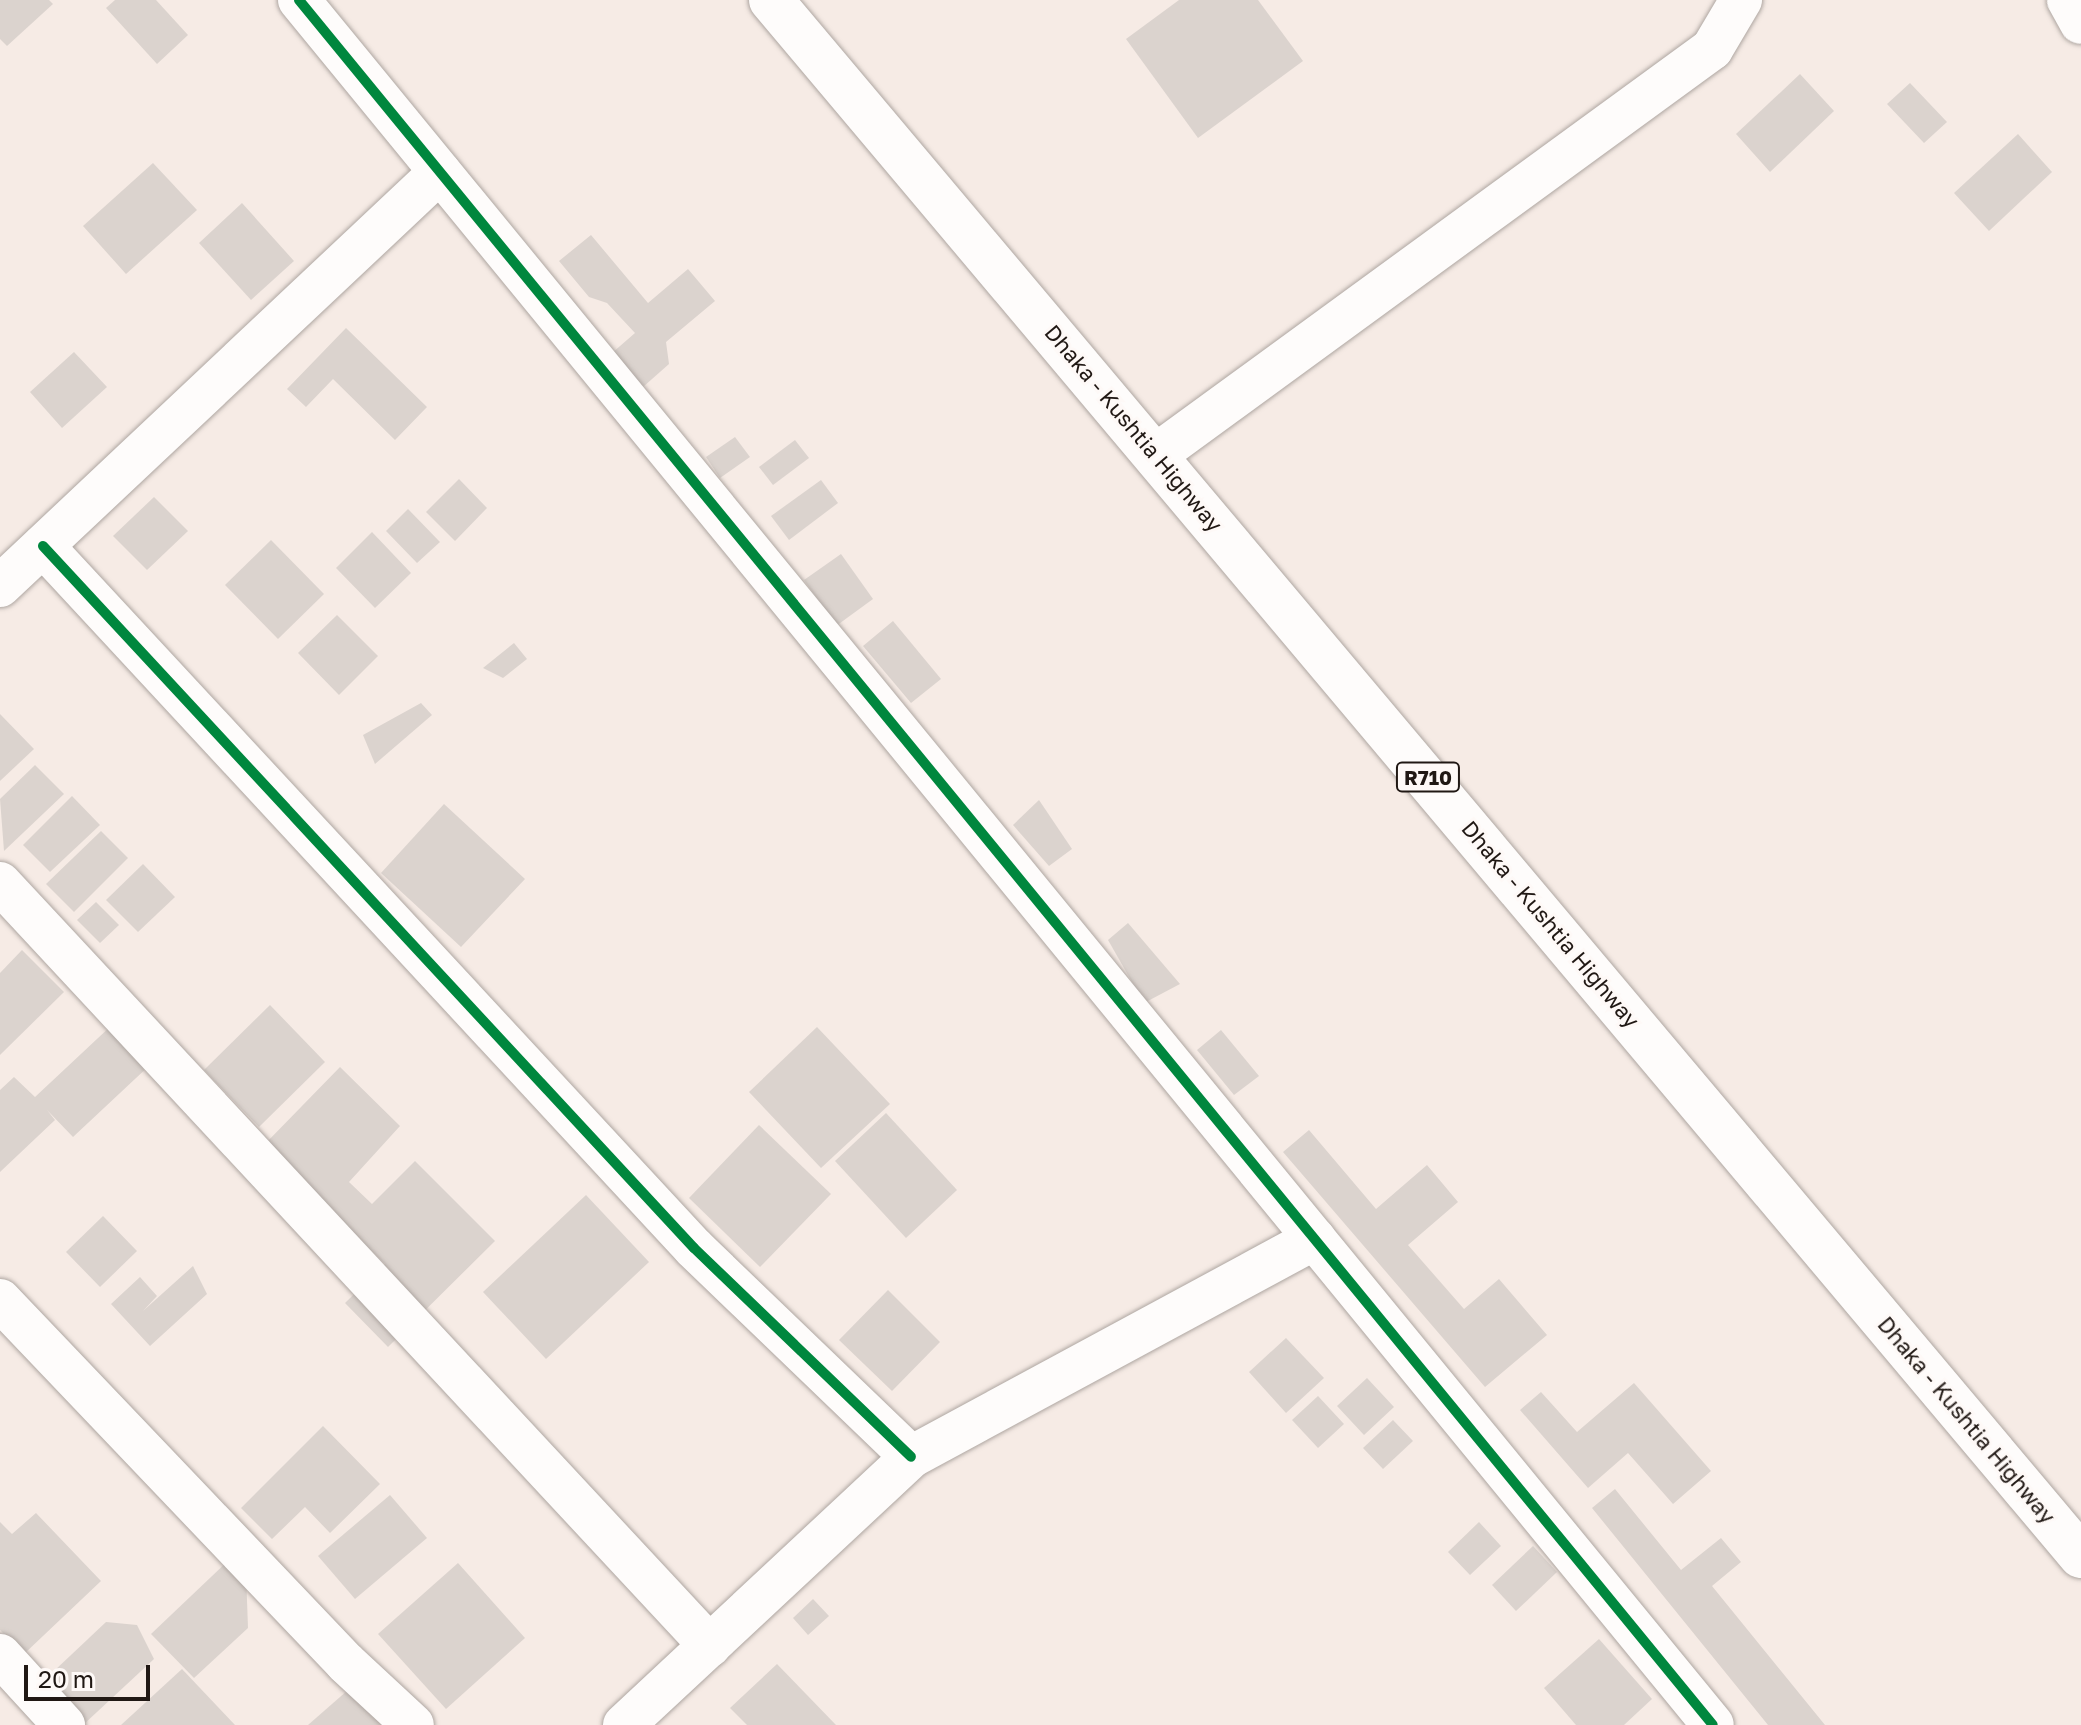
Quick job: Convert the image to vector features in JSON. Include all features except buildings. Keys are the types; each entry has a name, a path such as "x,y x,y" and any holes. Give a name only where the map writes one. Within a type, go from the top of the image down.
{"main road":[{"name":"Dhaka - Kushtia Highway","path":"771,0 1157,454 2081,1556"}],"street":[{"path":"299,0 1713,1725"},
{"path":"1157,454 1712,49 1741,0"},
{"path":"2068,0 2081,23"},
{"path":"0,586 440,172"},
{"path":"43,546 694,1248 911,1457"},
{"path":"0,883 710,1646"},
{"path":"624,1725 911,1457 1315,1239"},
{"path":"0,1300 346,1663 413,1725"},
{"path":"0,1655 64,1725"}],"cycle path":[{"path":"299,0 1713,1725"},
{"path":"43,546 694,1248 911,1457"}]}
